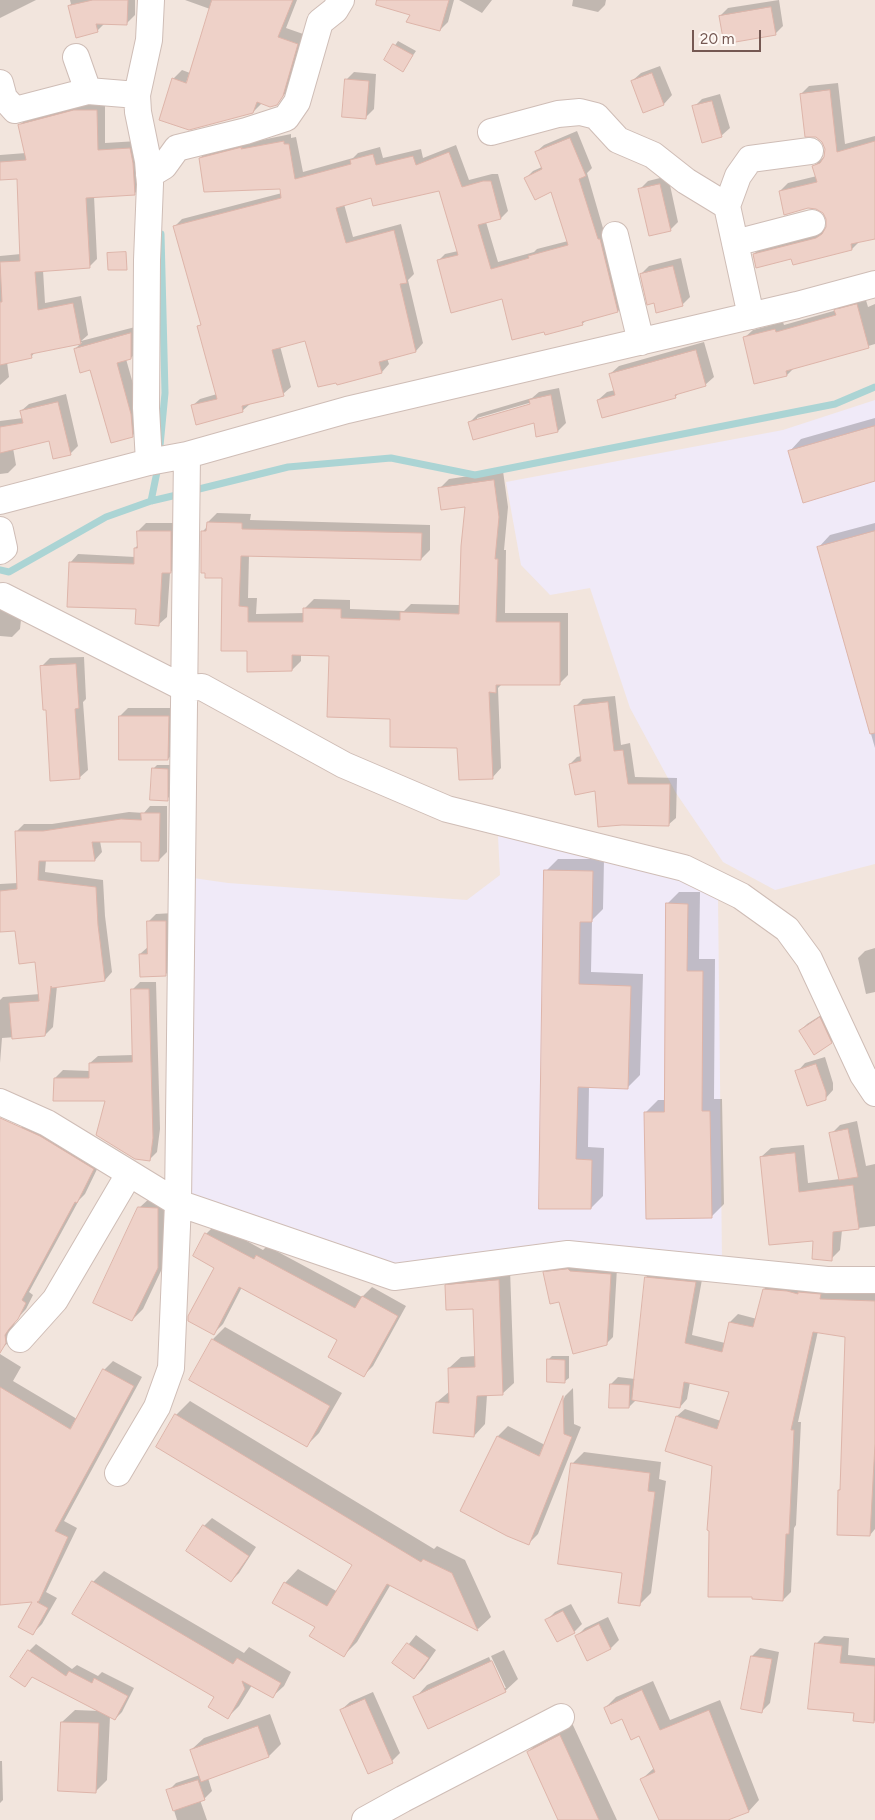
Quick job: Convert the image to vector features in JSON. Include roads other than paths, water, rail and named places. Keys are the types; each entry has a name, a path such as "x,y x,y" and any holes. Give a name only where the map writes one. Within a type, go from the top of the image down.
{"street":[{"path":"118,1473 157,1407 171,1368 178,1202 186,508 146,399 156,171 137,95 149,40 151,0"},
{"path":"156,171 177,148 246,131 286,118 297,102 320,22 334,10 341,0"},
{"path":"76,57 88,91"},
{"path":"0,83 4,98 15,110 88,91 137,95"},
{"path":"491,132 558,114 580,112 596,116 618,140 653,155 686,181 727,206"},
{"path":"751,316 727,206 738,176 750,159 810,151"},
{"path":"735,243 812,223"},
{"path":"615,235 641,342"},
{"path":"0,501 168,463 347,410 751,316 875,284"},
{"path":"0,530 4,548 0,551"},
{"path":"3,596 184,688 202,687 344,765 447,809 684,868 742,896 787,930 810,959 863,1075 875,1093"},
{"path":"0,1102 47,1123 178,1202 394,1277 568,1254 818,1280 875,1280"},
{"path":"20,1339 56,1300 129,1174"},
{"path":"365,1820 403,1798 561,1717"}],"waterway":[{"path":"160,446 165,393 161,234"},
{"path":"191,491 288,467 391,458 475,475 835,404 875,387"},
{"path":"151,501 158,467"},
{"path":"0,570 9,572 106,517 151,501 181,494"}]}
